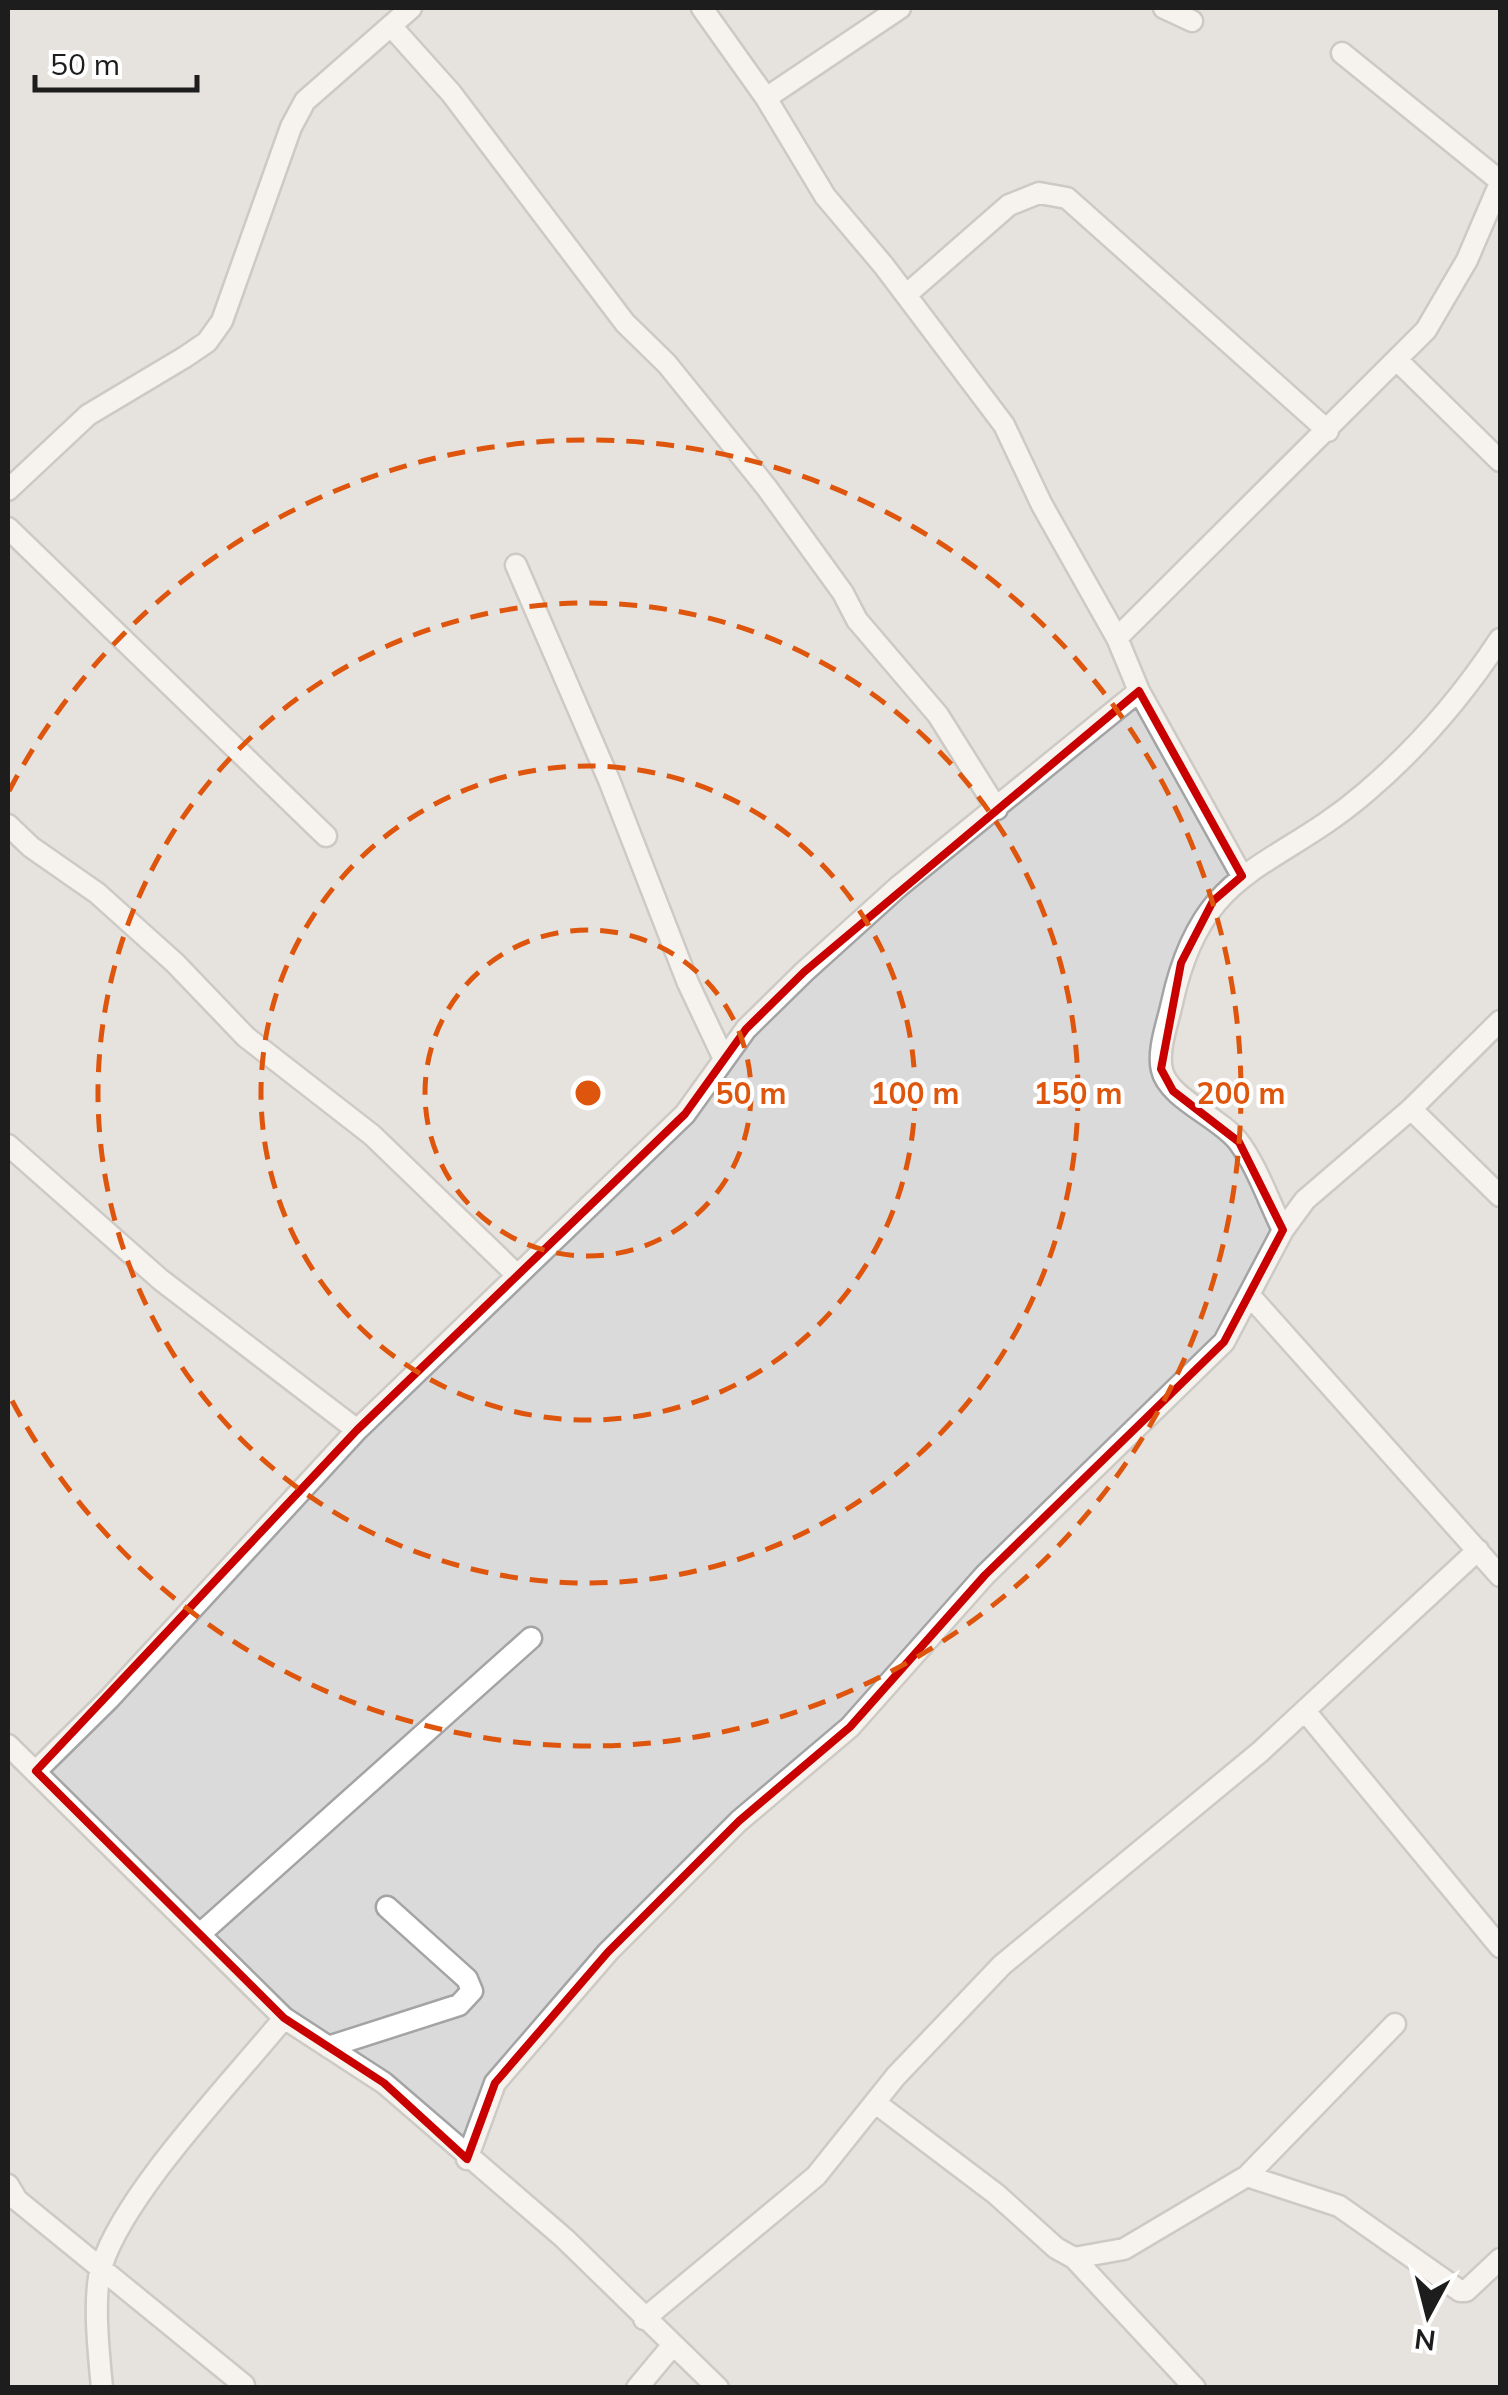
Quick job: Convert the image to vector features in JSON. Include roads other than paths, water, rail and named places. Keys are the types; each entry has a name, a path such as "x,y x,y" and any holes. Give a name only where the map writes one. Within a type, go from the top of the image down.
{"street":[{"path":"8,490 88,415 207,342 222,322 292,126 305,101 412,8"},
{"path":"702,8 766,98 825,196 1004,425 1042,506 1117,638 1139,690 1242,876"},
{"path":"766,98 900,8"},
{"path":"1164,8 1192,21"},
{"path":"391,26 451,93 625,323 667,364 767,488 844,593 857,620 938,715 997,809"},
{"path":"1117,638 1328,432 1426,330 1459,274 1500,182 1342,53"},
{"path":"906,295 1008,206 1039,193 1067,198 1328,432"},
{"path":"1397,360 1500,461"},
{"path":"8,528 326,836"},
{"path":"516,565 609,780 688,983 724,1060"},
{"path":"1283,1230 1239,1142 1203,1108 1173,1091 1161,1070 1181,963 1213,901 1242,876 1364,795 1445,716 1500,639"},
{"path":"36,1772 357,1430 685,1114 746,1029 898,887 1139,690"},
{"path":"8,825 110,904 175,963 246,1037 372,1135 517,1275"},
{"path":"467,2159 495,2083 608,1952 739,1821 850,1728 985,1576 1224,1342 1283,1230 1305,1200 1411,1109 1500,1021"},
{"path":"1411,1109 1500,1196"},
{"path":"8,1145 161,1280 357,1430"},
{"path":"1251,1297 1500,1576"},
{"path":"644,2319 816,2176 896,2076 1002,1966 1158,1840 1305,1711 1478,1550"},
{"path":"200,1934 531,1638"},
{"path":"1305,1711 1500,1946"},
{"path":"8,1745 284,2018 384,2084 467,2159 564,2238 718,2388"},
{"path":"328,2047 459,2004 472,1991 468,1979 388,1907"},
{"path":"102,2388 100,2268 118,2230 154,2178 284,2018"},
{"path":"1074,2258 1124,2249 1247,2176 1395,2024"},
{"path":"876,2104 928,2140 1056,2248 1074,2258 1196,2388"},
{"path":"1247,2176 1340,2206 1460,2290 1466,2291 1500,2259"},
{"path":"8,2185 17,2200 244,2385"},
{"path":"637,2388 672,2346"}]}
